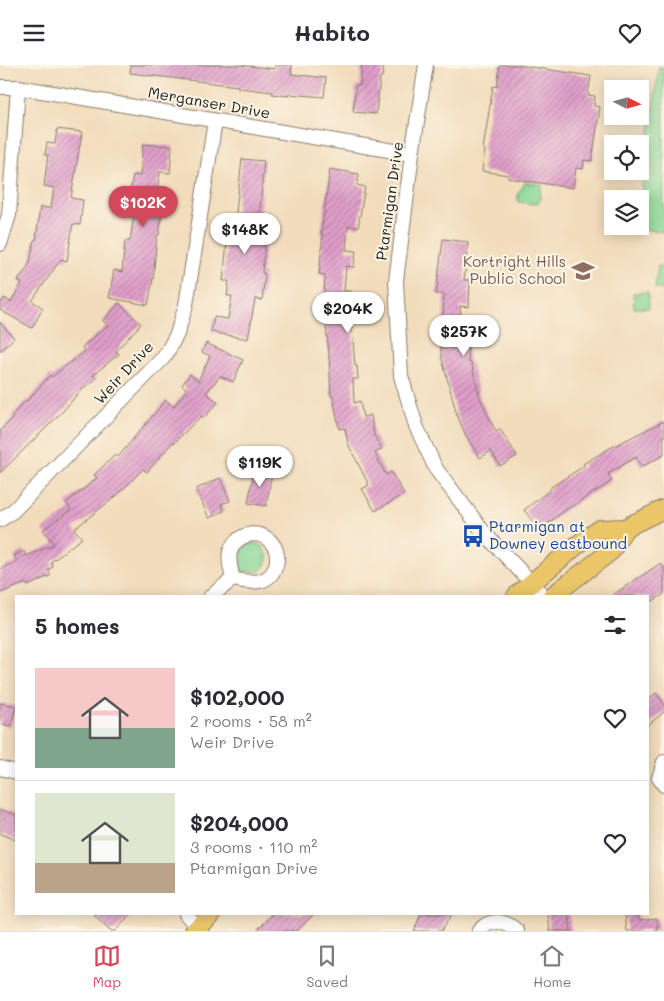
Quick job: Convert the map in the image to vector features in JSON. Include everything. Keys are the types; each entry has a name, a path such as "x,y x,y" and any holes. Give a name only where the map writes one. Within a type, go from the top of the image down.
{"main road":[{"path":"517,595 577,545 600,529 625,528 664,509"},
{"path":"553,595 610,551 625,528"},
{"path":"198,930 211,915"}],"street":[{"name":"Ptarmigan Drive","path":"426,65 396,281 401,376 416,426 436,469 485,534 543,595"},
{"name":"Merganser Drive","path":"0,87 18,87 412,155"},
{"path":"0,244 9,215 18,87"},
{"name":"Weir Drive","path":"0,520 13,511 165,356 177,334 186,305 215,121"},
{"path":"212,595 233,579"},
{"path":"664,762 658,778 664,785"},
{"path":"0,768 15,772"},
{"path":"187,915 198,930"},
{"path":"479,931 487,924 502,922 510,925 517,931"}],"green space":[{"path":"659,67 664,68 664,232 649,230 649,190 642,190 643,180 649,180 649,138"},
{"path":"525,182 542,185 539,202 534,204 519,202 518,193"},
{"path":"658,266 664,267 664,290 655,288"},
{"path":"648,292 649,308 634,308 633,293"},
{"path":"255,543 260,545 266,552 267,561 258,572 242,571 240,569 239,554 246,545"}],"building":[{"path":"131,65 241,65 275,69 275,65 292,65 291,74 326,78 324,97 272,94 273,92 238,88 238,86 130,73"},
{"path":"362,65 384,65 382,77 380,77 376,114 353,112 356,85 360,86"},
{"path":"500,65 517,65 591,76 588,95 595,96 594,106 600,107 592,161 584,160 583,169 576,168 573,188 508,178 508,175 482,171 485,150 483,149 493,86 497,87"},
{"path":"57,129 82,132 71,198 83,200 80,225 73,224 67,261 61,259 32,301 43,308 32,328 0,310 0,305 4,298 11,302 22,283 18,281 30,263 34,240 36,240 40,207 51,208 54,188 44,186 48,155 45,155 47,143 55,144"},
{"path":"143,144 172,146 170,173 160,172 157,191 168,193 165,206 163,205 159,235 157,235 153,279 148,305 109,298 114,270 122,272 125,241 130,241 136,201 129,199 133,175 140,176"},
{"path":"242,159 264,161 258,233 266,234 262,273 265,274 262,300 255,299 248,339 211,332 214,317 228,319 232,296 227,296 229,281 223,281 227,242 237,243 239,221 235,221"},
{"path":"330,169 359,174 357,185 365,187 358,227 348,226 346,250 356,251 354,267 346,266 344,291 351,291 349,328 352,328 358,379 353,379 354,403 360,401 363,417 371,415 374,435 382,449 375,453 386,475 391,472 404,494 375,511 362,489 369,485 348,444 345,428 339,429 333,396 331,396 329,355 325,317 323,317 325,275 319,274 323,234 321,234"},
{"path":"443,239 468,242 464,280 470,280 469,307 460,306 463,333 466,333 469,363 471,362 480,398 496,432 500,429 517,456 500,466 491,451 480,458 466,436 457,415 442,359 438,323 443,322 444,294 436,294"},
{"path":"119,303 141,324 116,351 119,354 93,375 96,379 80,391 63,411 0,473 0,431 13,418 11,416 50,375 52,377 85,351 82,347 108,325 103,321"},
{"path":"0,322 14,338 0,351"},
{"path":"206,343 243,360 233,382 220,376 206,393 218,402 204,418 201,416 173,442 147,472 143,469 115,497 74,529 82,538 51,562 53,567 48,570 51,575 28,586 26,583 0,593 0,569 17,562 14,556 24,551 26,556 54,544 43,530 71,509 66,503 97,478 94,475 115,455 118,457 166,400 173,407 187,389 182,385 190,374 198,381 210,356 202,352"},
{"path":"664,421 664,455 641,467 636,457 608,474 612,481 564,511 540,530 524,510 551,489 551,487 584,466 583,464"},
{"path":"254,470 272,473 266,506 248,503"},
{"path":"220,478 230,501 221,504 224,511 209,518 196,489"},
{"path":"661,563 664,569 664,594 649,603 649,595 613,595"},
{"path":"656,693 664,703 664,712 649,724 649,699"},
{"path":"0,703 15,706 11,726 0,724"},
{"path":"0,809 15,815 15,840 0,834"},
{"path":"94,915 131,915 115,931 110,931"},
{"path":"272,915 313,915 296,931 256,931"},
{"path":"421,915 451,915 441,931 414,931"},
{"path":"548,915 569,915 571,931 550,931"},
{"path":"625,915 638,915 639,920 657,918 658,931 627,931"}],"place":[{"name":"Kortright Hills Public School","path":"583,271"},
{"name":"Ptarmigan at Downey eastbound","path":"473,536"}]}
